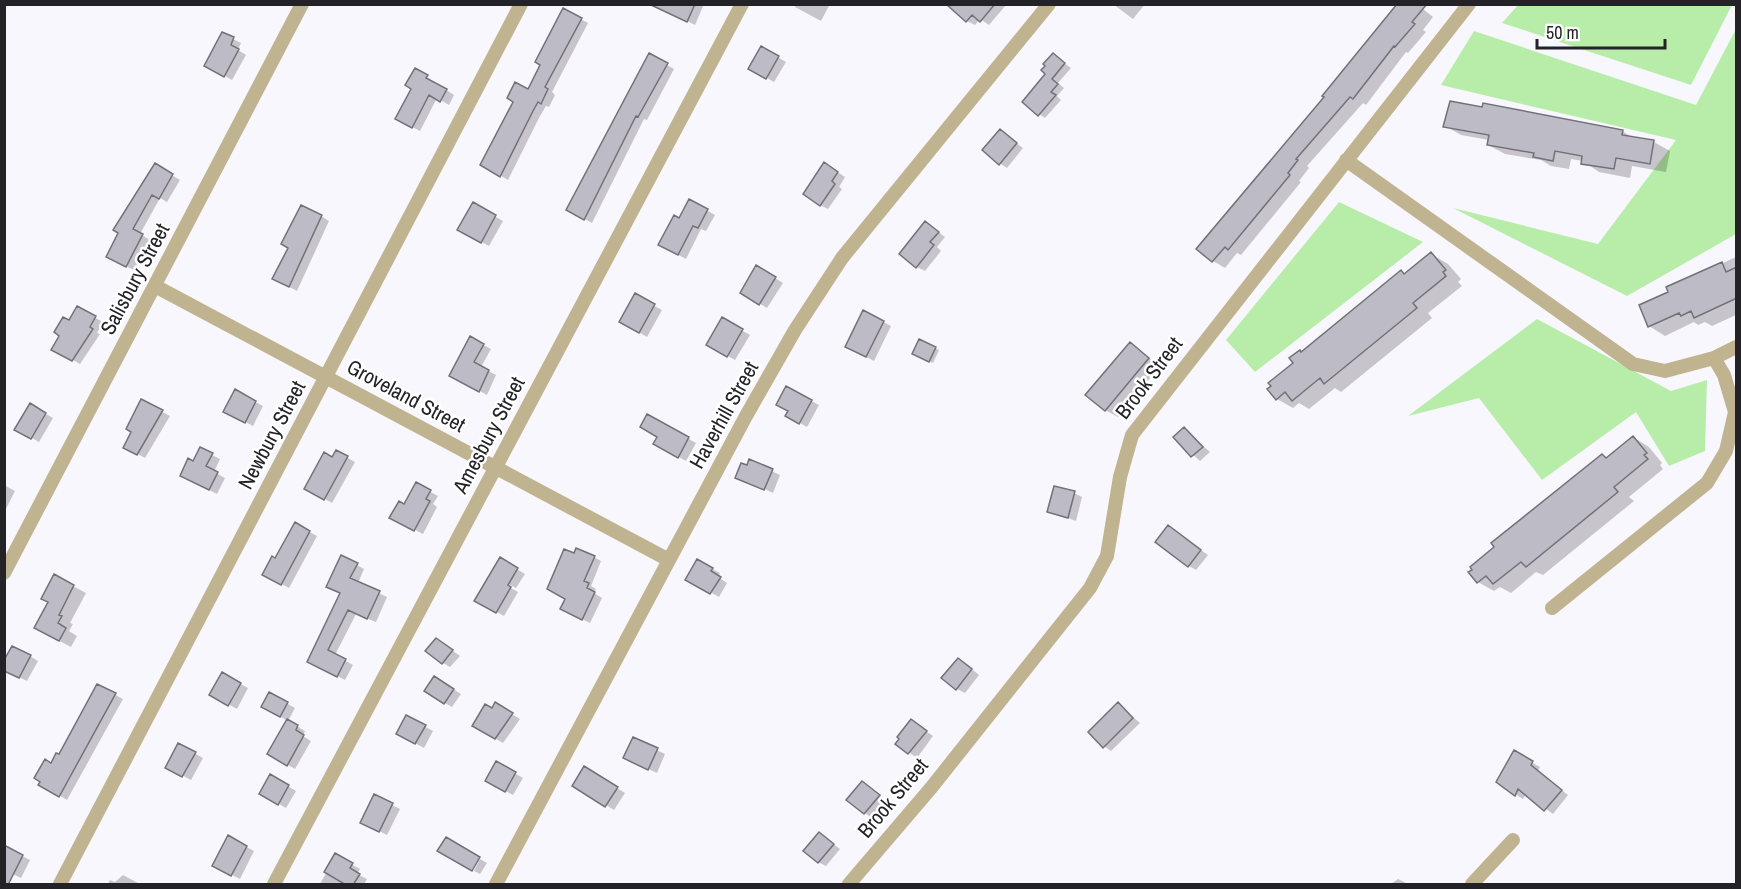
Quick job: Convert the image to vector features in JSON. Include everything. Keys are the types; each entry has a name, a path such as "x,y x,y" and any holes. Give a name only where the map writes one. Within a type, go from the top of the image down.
{"street":[{"name":"Salisbury Street","path":"4,573 302,4"},
{"name":"Newbury Street","path":"60,885 521,4"},
{"name":"Amesbury Street","path":"274,885 741,4"},
{"name":"Haverhill Street","path":"496,885 669,560 795,330 842,258 1049,4"},
{"name":"Brook Street","path":"849,885 1079,605 1103,567 1107,556 1120,477 1132,435 1468,4"},
{"path":"1346,160 1633,364 1665,371 1714,358 1737,347"},
{"name":"Groveland Street","path":"155,286 669,560"},
{"path":"1552,608 1707,483 1726,451 1735,412 1724,375 1714,358"},
{"path":"1472,885 1513,840"}],"green space":[{"path":"1518,5 1732,5 1691,85 1502,23"},
{"path":"1736,29 1736,234 1627,296 1453,208 1598,244 1676,140 1441,85 1474,31 1696,105"},
{"path":"1339,202 1423,242 1255,372 1226,340"},
{"path":"1537,319 1671,391 1707,380 1705,451 1669,466 1636,412 1542,480 1479,398 1408,416"}],"building":[{"path":"649,4 695,4 687,22"},
{"path":"946,4 995,4 980,22 972,15 966,22"},
{"path":"1397,4 1427,4 1412,22 1415,24 1394,46 1353,99 1350,97 1296,159 1298,160 1288,173 1290,175 1228,250 1225,247 1212,262 1196,249 1324,97 1322,96"},
{"path":"563,8 582,18 545,87 548,89 541,104 538,102 500,177 480,165 513,102 507,98 515,82 528,89 540,65 535,62"},
{"path":"222,32 234,37 231,45 239,49 224,77 204,66"},
{"path":"761,46 779,56 766,79 748,69"},
{"path":"649,53 668,63 638,117 636,116 584,220 566,210"},
{"path":"1053,53 1065,63 1052,79 1058,84 1051,92 1056,95 1038,116 1022,102 1045,74 1041,70 1045,66 1043,64"},
{"path":"415,68 428,75 426,78 447,89 440,102 429,95 412,128 395,119 411,89 405,85"},
{"path":"1450,101 1482,107 1483,103 1623,130 1622,135 1654,140 1650,164 1616,158 1614,169 1581,164 1582,156 1555,151 1553,161 1533,157 1534,153 1487,145 1489,135 1443,127"},
{"path":"1000,129 1017,143 999,165 982,150"},
{"path":"824,162 838,172 832,181 835,184 820,206 803,194"},
{"path":"155,163 173,174 159,199 152,195 133,229 143,234 126,267 106,257 118,233 113,230"},
{"path":"689,199 708,209 698,228 693,226 678,255 658,245 674,215 679,218"},
{"path":"473,202 496,215 481,243 457,230"},
{"path":"301,205 322,215 289,287 272,279 288,248 281,244"},
{"path":"925,221 939,232 930,242 934,245 916,268 899,254"},
{"path":"1431,252 1446,270 1443,272 1446,276 1413,303 1417,308 1324,384 1320,378 1292,401 1285,392 1276,400 1267,389 1271,386 1268,383 1293,363 1289,358 1300,350 1301,352 1401,270 1404,274"},
{"path":"1722,262 1726,272 1737,267 1737,298 1694,318 1691,311 1681,316 1679,313 1648,327 1639,305 1668,292 1666,287"},
{"path":"756,265 776,277 759,305 740,293"},
{"path":"635,293 655,304 639,333 619,322"},
{"path":"77,306 96,316 90,327 93,329 72,361 51,350 59,336 54,332 63,317 69,320"},
{"path":"863,310 884,321 866,357 845,347"},
{"path":"722,317 743,329 727,357 706,345"},
{"path":"470,336 484,344 474,362 489,370 479,392 449,376"},
{"path":"919,339 936,347 929,362 912,354"},
{"path":"1130,342 1149,358 1105,411 1085,395"},
{"path":"786,386 812,400 799,424 785,416 788,411 776,405"},
{"path":"235,389 256,401 245,423 223,412"},
{"path":"141,399 163,410 137,455 123,448 131,432 126,429"},
{"path":"30,403 46,413 31,439 14,430"},
{"path":"647,414 689,437 678,458 653,444 657,437 640,427"},
{"path":"1184,427 1203,447 1191,457 1173,437"},
{"path":"1633,436 1647,453 1644,455 1648,459 1614,487 1618,492 1526,567 1521,562 1493,584 1486,576 1477,583 1468,572 1472,570 1470,567 1494,547 1491,543 1602,454 1606,458"},
{"path":"200,447 213,453 206,466 218,472 209,490 180,476 188,458 193,461"},
{"path":"336,450 348,456 324,500 304,489 324,452 332,457"},
{"path":"749,459 773,469 764,490 735,478 741,463 747,465"},
{"path":"416,482 431,490 426,499 430,501 414,531 389,518 399,501 404,504"},
{"path":"1054,486 1075,491 1068,518 1047,512"},
{"path":"295,522 310,531 281,585 262,575 272,556 275,558"},
{"path":"1168,525 1201,550 1188,567 1155,542"},
{"path":"576,548 595,556 584,581 589,583 587,588 595,592 582,620 560,609 565,599 547,589 564,549 574,553"},
{"path":"341,555 358,563 350,578 380,591 367,619 348,610 328,650 346,659 337,677 307,662 340,593 326,587"},
{"path":"500,557 518,568 508,585 511,587 496,613 474,601"},
{"path":"697,559 713,568 711,571 721,577 710,594 685,580"},
{"path":"54,574 74,585 59,615 62,616 58,623 66,628 59,641 34,628 48,602 41,599"},
{"path":"436,638 453,650 442,664 425,651"},
{"path":"12,646 31,655 19,678 4,671 4,660"},
{"path":"958,658 972,669 956,690 941,678"},
{"path":"222,672 241,683 228,706 209,695"},
{"path":"434,676 454,689 444,704 424,691"},
{"path":"97,684 116,693 59,797 38,785 40,782 34,778 45,759 51,763 56,753 59,754"},
{"path":"269,692 288,702 280,717 261,707"},
{"path":"495,702 513,713 495,739 472,726 485,704 492,708"},
{"path":"1118,702 1133,718 1103,748 1088,732"},
{"path":"406,715 426,725 415,744 396,734"},
{"path":"287,719 298,725 296,730 304,735 287,766 267,754"},
{"path":"911,719 927,731 908,754 895,744 899,739 897,737"},
{"path":"633,737 658,748 648,770 623,758"},
{"path":"178,743 196,752 182,777 165,768"},
{"path":"1514,750 1533,761 1531,765 1562,790 1544,811 1518,789 1515,796 1496,782"},
{"path":"496,761 516,772 505,792 485,781"},
{"path":"584,766 618,787 605,807 572,786"},
{"path":"270,774 289,785 278,805 259,794"},
{"path":"862,781 880,795 864,814 846,800"},
{"path":"374,794 393,803 379,832 360,823"},
{"path":"819,832 834,844 818,863 803,851"},
{"path":"228,835 247,846 231,876 212,866"},
{"path":"446,837 480,857 472,871 437,851"},
{"path":"4,845 23,855 8,885 4,885"},
{"path":"335,853 353,863 350,868 360,874 353,885 346,885 324,872"}]}
